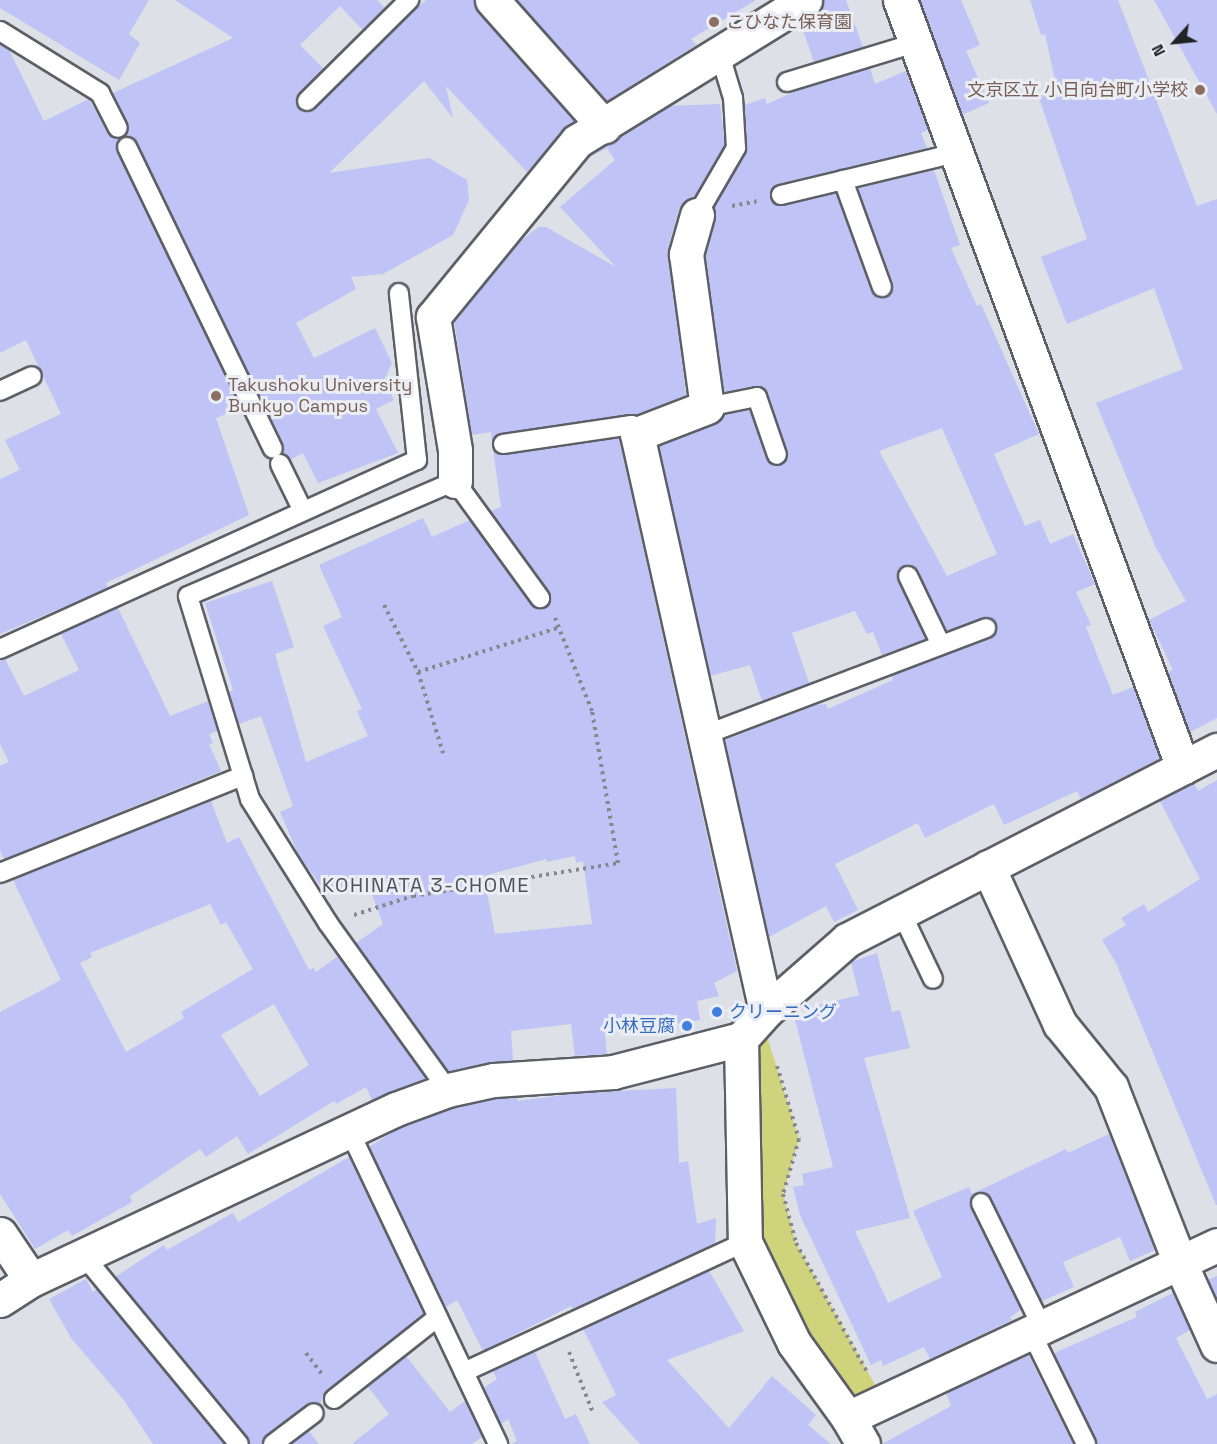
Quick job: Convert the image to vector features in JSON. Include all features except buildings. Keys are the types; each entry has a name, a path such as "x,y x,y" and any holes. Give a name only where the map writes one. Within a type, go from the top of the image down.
{"street":[{"path":"492,0 604,126"},
{"path":"454,481 455,450 434,317 542,180 577,141 720,55 805,0"},
{"path":"900,0 1183,768"},
{"path":"697,215 687,254 707,407 637,434 702,736 756,1022 745,1242 794,1343 855,1431 884,1401 1217,1245"},
{"path":"0,1300 31,1280 83,1255 350,1130 448,1090 494,1080 613,1072 756,1022 847,940 1217,750"},
{"path":"988,867 1060,1024 1111,1087 1180,1263 1217,1345"},
{"path":"0,1234 31,1280"}],"lane":[{"path":"307,101 409,0"},
{"path":"0,31 100,93 118,128"},
{"path":"787,82 915,43"},
{"path":"697,215 736,148 733,98 720,55"},
{"path":"127,147 303,511"},
{"path":"781,195 956,153"},
{"path":"843,180 882,287"},
{"path":"0,649 417,460 399,293"},
{"path":"0,391 32,376"},
{"path":"707,407 757,397 777,455"},
{"path":"502,444 632,424 637,434"},
{"path":"448,1090 328,923 250,799 188,596 454,481 540,598"},
{"path":"908,576 941,645"},
{"path":"702,736 986,628"},
{"path":"0,873 243,776"},
{"path":"901,912 933,980"},
{"path":"350,1130 498,1444"},
{"path":"981,1203 1086,1444"},
{"path":"464,1372 745,1242"},
{"path":"83,1255 239,1444"},
{"path":"334,1400 438,1317"},
{"path":"273,1444 314,1413"}],"path":[{"path":"697,215 781,195"},
{"path":"328,923 412,896 618,863 592,711 561,627 540,598"},
{"path":"384,605 418,672 443,753"},
{"path":"418,672 561,627"},
{"path":"756,1022 799,1139 783,1194 796,1243 884,1401"},
{"path":"560,1328 593,1413"}],"green space":[{"path":"761,1017 799,1139 783,1194 796,1243 884,1401 848,1418 745,1242 741,1039"}],"place":[{"name":"こひなた保育園","path":"714,22"},
{"name":"文京区立 小日向台町小学校","path":"1200,90"},
{"name":"Takushoku University Bunkyo Campus","path":"216,396"},
{"name":"クリーニング","path":"717,1012"},
{"name":"小林豆腐","path":"687,1026"}],"district":[{"name":"KOHINATA 3-CHOME","path":"426,885"}]}
